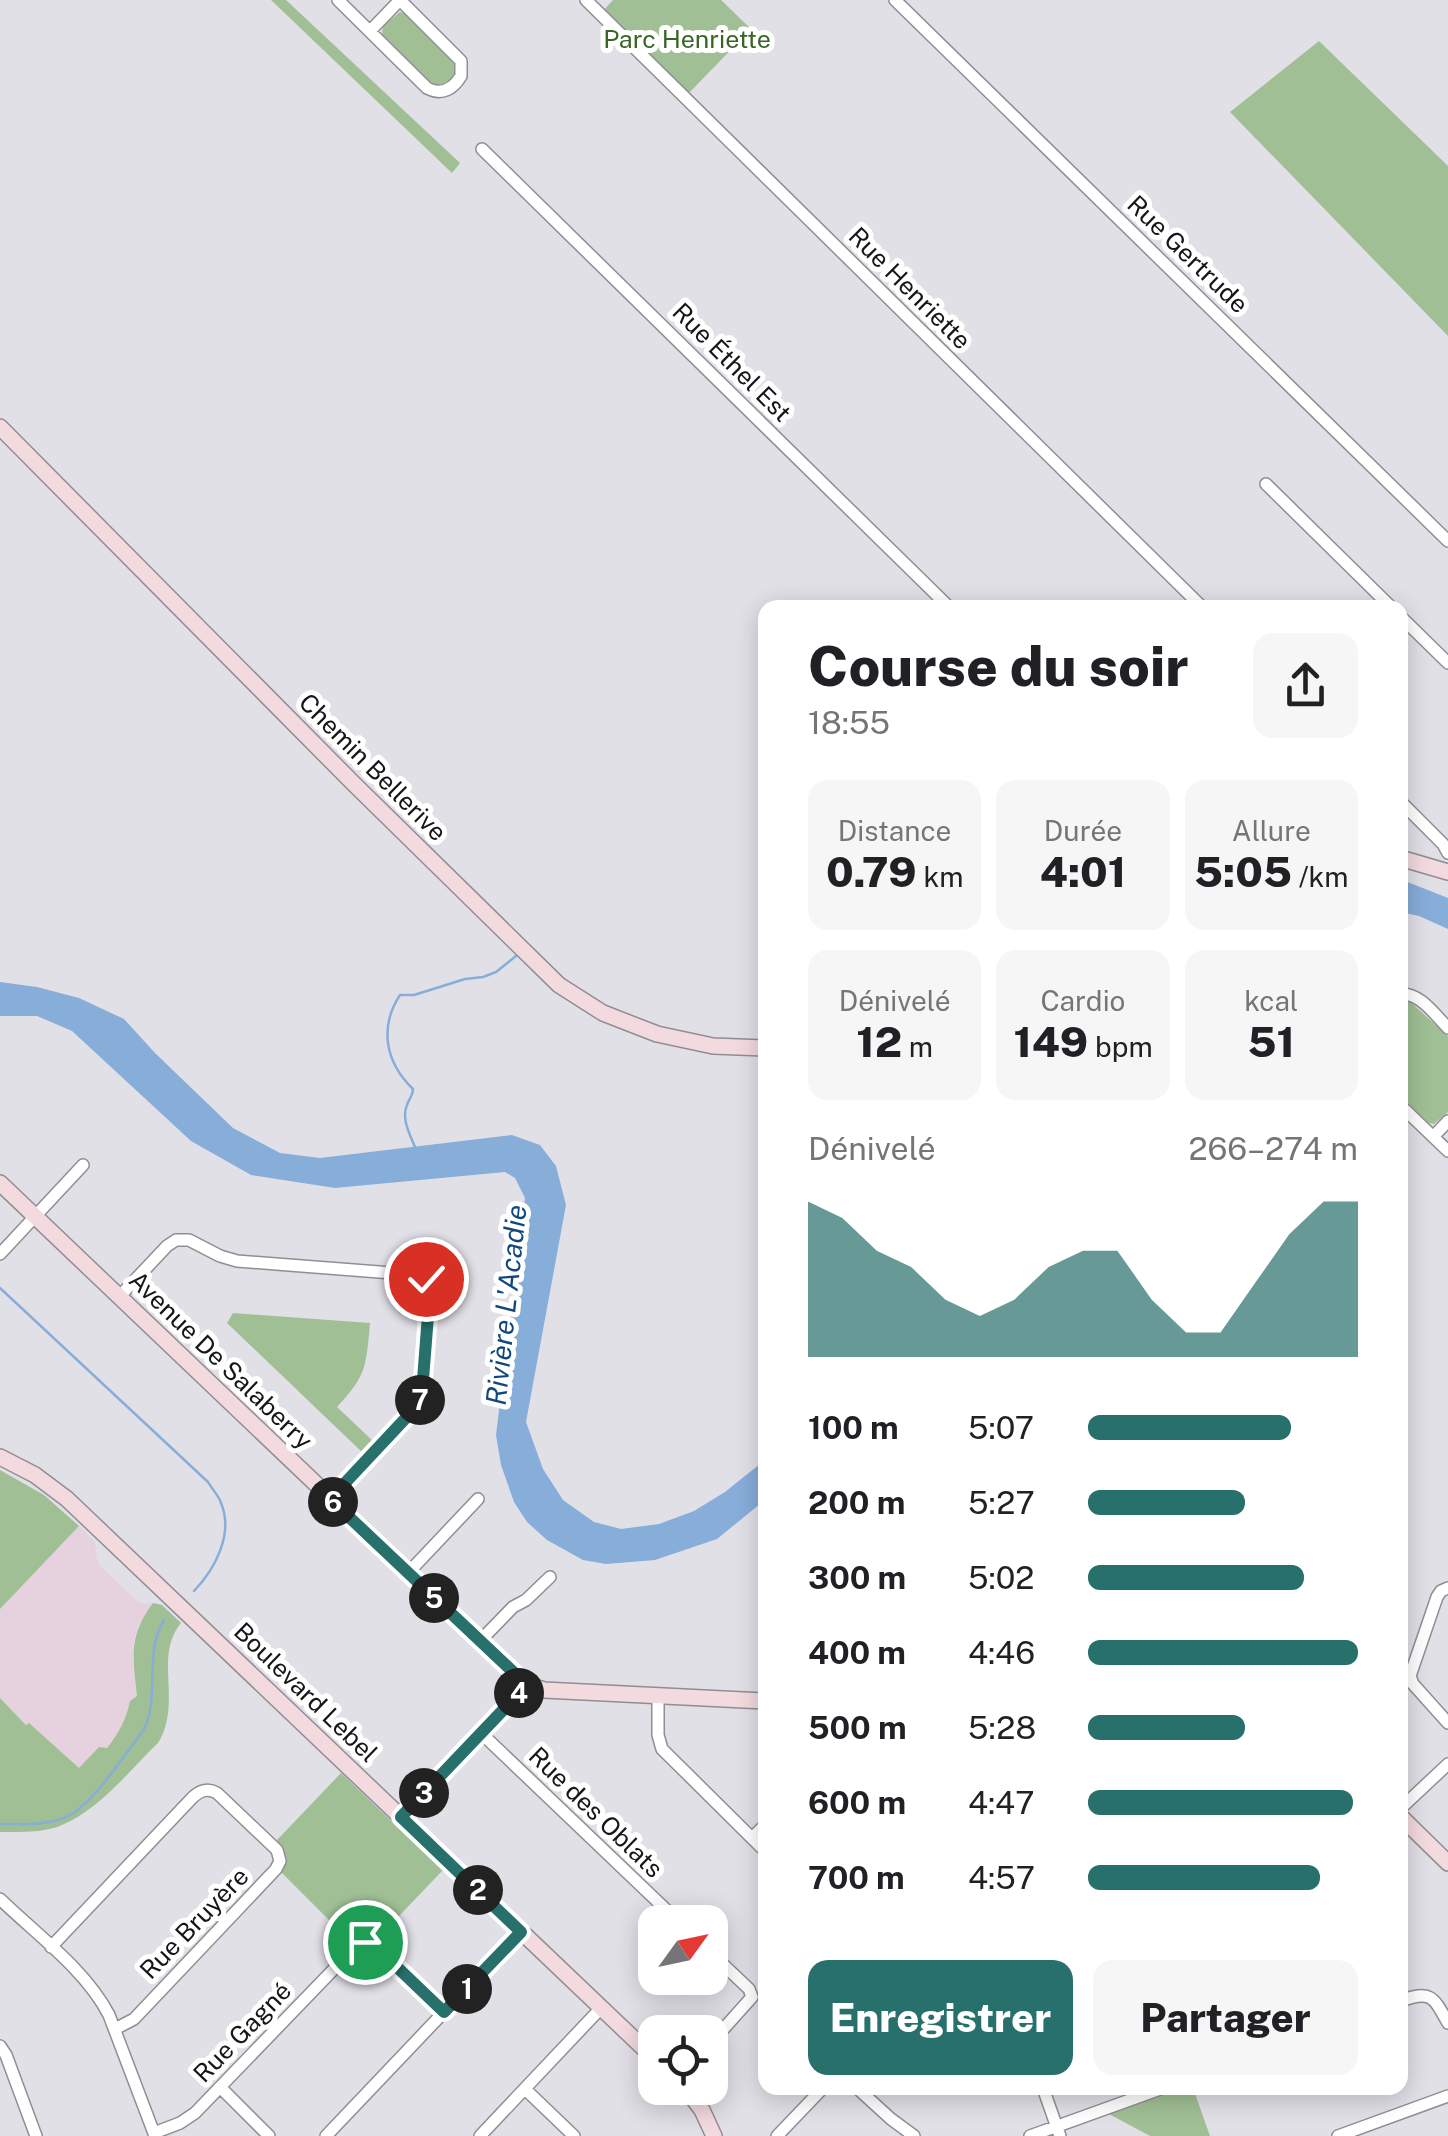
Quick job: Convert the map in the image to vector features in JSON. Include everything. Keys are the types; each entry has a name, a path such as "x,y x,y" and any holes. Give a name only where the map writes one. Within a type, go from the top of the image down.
{"street":[{"path":"338,0 370,31 432,91 444,92 462,72 461,61 400,0 370,31"},
{"name":"Rue Henriette","path":"586,0 1195,600"},
{"name":"Rue Gertrude","path":"895,0 1448,541"},
{"name":"Rue Éthel Est","path":"482,149 942,600"},
{"name":"Chemin Bellerive","path":"0,427 368,798 560,985 602,1013 657,1034 713,1046 758,1048"},
{"path":"1266,484 1384,600"},
{"path":"1408,624 1448,663"},
{"path":"1408,809 1448,853"},
{"path":"1408,860 1447,868"},
{"path":"1408,994 1448,1028"},
{"path":"1408,1113 1448,1152"},
{"path":"1433,1137 1448,1121"},
{"path":"0,1254 84,1166"},
{"name":"Avenue De Salaberry","path":"0,1183 527,1685"},
{"path":"119,1296 170,1244 182,1239 233,1260 426,1279 430,1290 418,1405 330,1499"},
{"name":"Boulevard Lebel","path":"0,1457 67,1498 638,2043"},
{"path":"408,1574 478,1499"},
{"path":"480,1642 550,1576"},
{"path":"1448,1588 1438,1595 1410,1674 1413,1684 1448,1723"},
{"path":"401,1817 527,1685 544,1690 758,1701"},
{"path":"658,1696 658,1736 662,1749 758,1844"},
{"name":"Rue des Oblats","path":"481,1734 661,1905"},
{"path":"1408,1804 1448,1764"},
{"name":"Rue Bruyère","path":"50,1947 202,1791 220,1795 277,1850 280,1858 276,1869 132,2020 115,2029"},
{"path":"1408,1821 1448,1864"},
{"path":"752,1838 758,1832"},
{"path":"0,1899 93,1988 115,2029 155,2134"},
{"path":"326,2136 521,1932"},
{"name":"Rue Gagné","path":"155,2134 190,2117 360,1944 370,1943 377,1948 444,2012"},
{"path":"728,1969 752,1997 728,2024"},
{"path":"1408,1998 1425,1994 1434,2000 1448,2023"},
{"path":"480,2136 601,2008"},
{"path":"0,2046 36,2136"},
{"path":"220,2087 269,2136"},
{"path":"525,2089 574,2136"},
{"path":"777,2136 816,2095"},
{"path":"864,2095 905,2133"},
{"path":"1045,2095 1058,2131"},
{"path":"1030,2136 1058,2131 1146,2095"},
{"path":"1338,2136 1448,2096"},
{"path":"698,2105 714,2136"}],"shaded area":[{"path":"79,1526 95,1542 100,1566 137,1601 153,1603 134,1640 137,1696 130,1701 117,1735 106,1748 99,1747 79,1769 0,1698 0,1609"}],"green space":[{"path":"271,0 286,0 460,163 452,173"},
{"name":"Parc Henriette","path":"613,0 721,0 751,29 688,94 603,11"},
{"path":"400,12 453,61 456,71 447,82 432,84 382,34 383,26"},
{"path":"1319,41 1448,166 1448,336 1230,112"},
{"path":"1408,1000 1448,1036 1448,1112 1434,1124 1408,1103"},
{"path":"233,1313 370,1323 363,1369 337,1407 374,1442 364,1454 227,1323"},
{"path":"0,1470 44,1495 79,1526 0,1609"},
{"path":"153,1603 162,1605 181,1623 169,1650 168,1712 158,1743 76,1818 32,1832 0,1832 0,1698 79,1768 99,1747 107,1748 122,1726 130,1701 137,1696 136,1637"},
{"path":"341,1773 443,1870 377,1939 362,1936 350,1941 281,1872 285,1857 277,1840"},
{"path":"1162,2095 1195,2095 1210,2136 1150,2136 1109,2114"}],"water":[{"path":"1408,882 1448,898 1448,929 1408,914"},
{"path":"0,982 79,998 124,1019 233,1128 280,1153 320,1158 512,1135 540,1145 556,1166 566,1205 526,1422 543,1469 563,1500 594,1522 621,1529 659,1524 694,1511 758,1466 758,1506 717,1539 655,1560 606,1564 583,1560 547,1540 527,1522 514,1502 496,1435 525,1198 515,1178 505,1172 335,1188 251,1175 191,1141 72,1031 37,1016 0,1016"}],"waterway":[{"path":"415,1147 405,1115 413,1089 396,1067 388,1044 393,1007 400,995 483,977 516,956"},
{"path":"0,1288 208,1482 217,1495 224,1515 224,1539 215,1562 194,1591"},
{"path":"0,1824 63,1819 89,1800 109,1777 148,1718 154,1647 164,1620"}],"route":[{"path":"365,1942 377,1948 444,2012 521,1932 401,1817 527,1685 330,1499 418,1405 430,1290 426,1279"}],"water label":[{"name":"Rivière L'Acadie","path":"506,1305"}]}
